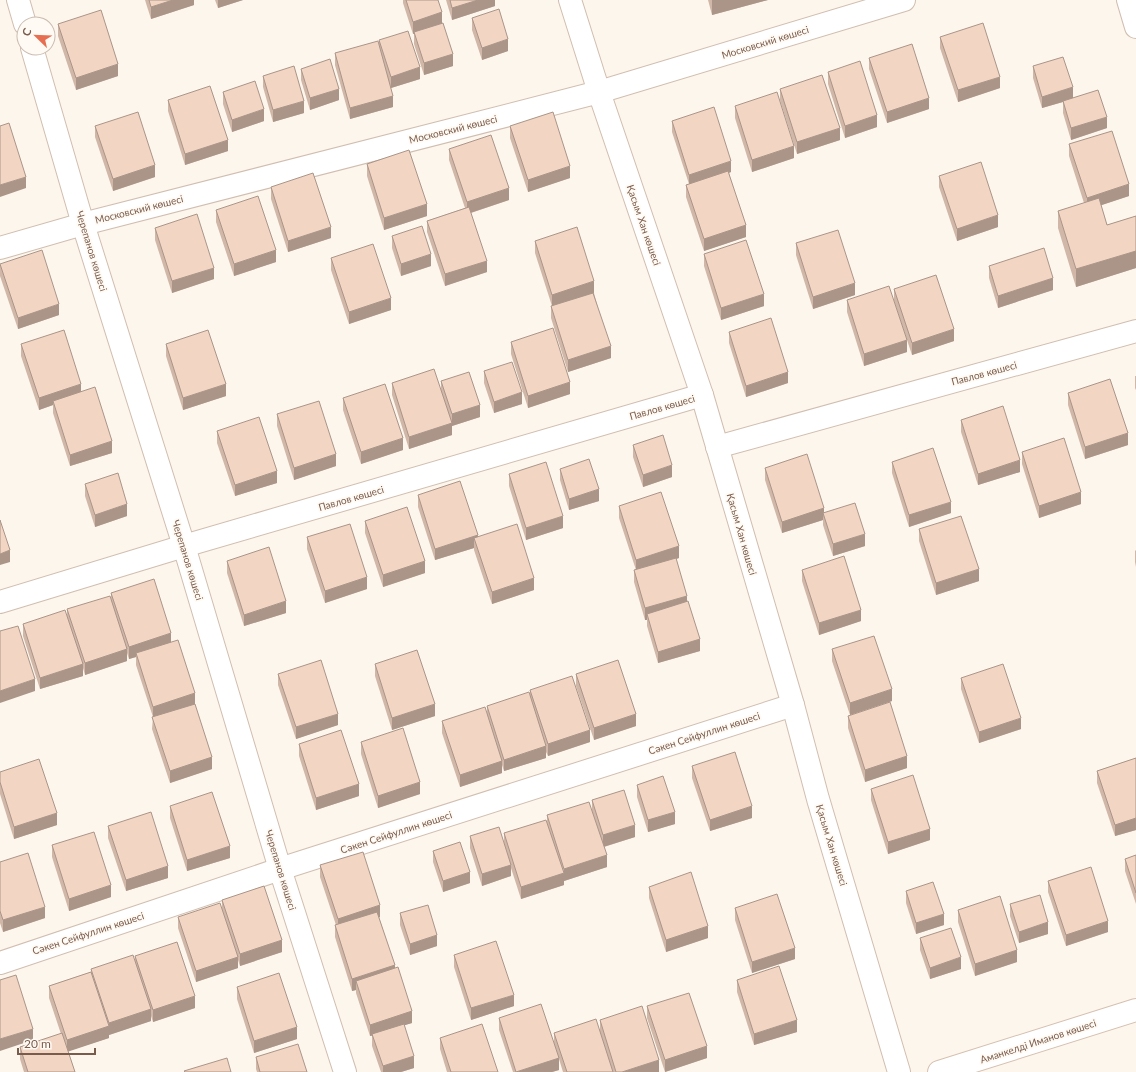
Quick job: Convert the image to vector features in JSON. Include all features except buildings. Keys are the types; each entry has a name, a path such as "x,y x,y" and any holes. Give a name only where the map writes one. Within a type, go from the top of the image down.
{"street":[{"path":"18,0 23,16"},
{"name":"Қасым Хан көшесі","path":"570,0 702,395 793,705 818,800 899,1072"},
{"name":"Московский көшесі","path":"0,248 83,224 600,92 904,0"},
{"path":"1128,0 1136,27"},
{"name":"Черепанов көшесі","path":"34,56 83,224 184,546 280,869 345,1072"},
{"name":"Павлов көшесі","path":"717,447 1136,331"},
{"name":"Павлов көшесі","path":"0,602 184,546 702,395"},
{"name":"Сәкен Сейфуллин көшесі","path":"0,963 280,869 793,705"},
{"name":"Аманкелді Иманов көшесі","path":"939,1072 1136,1010"}]}
